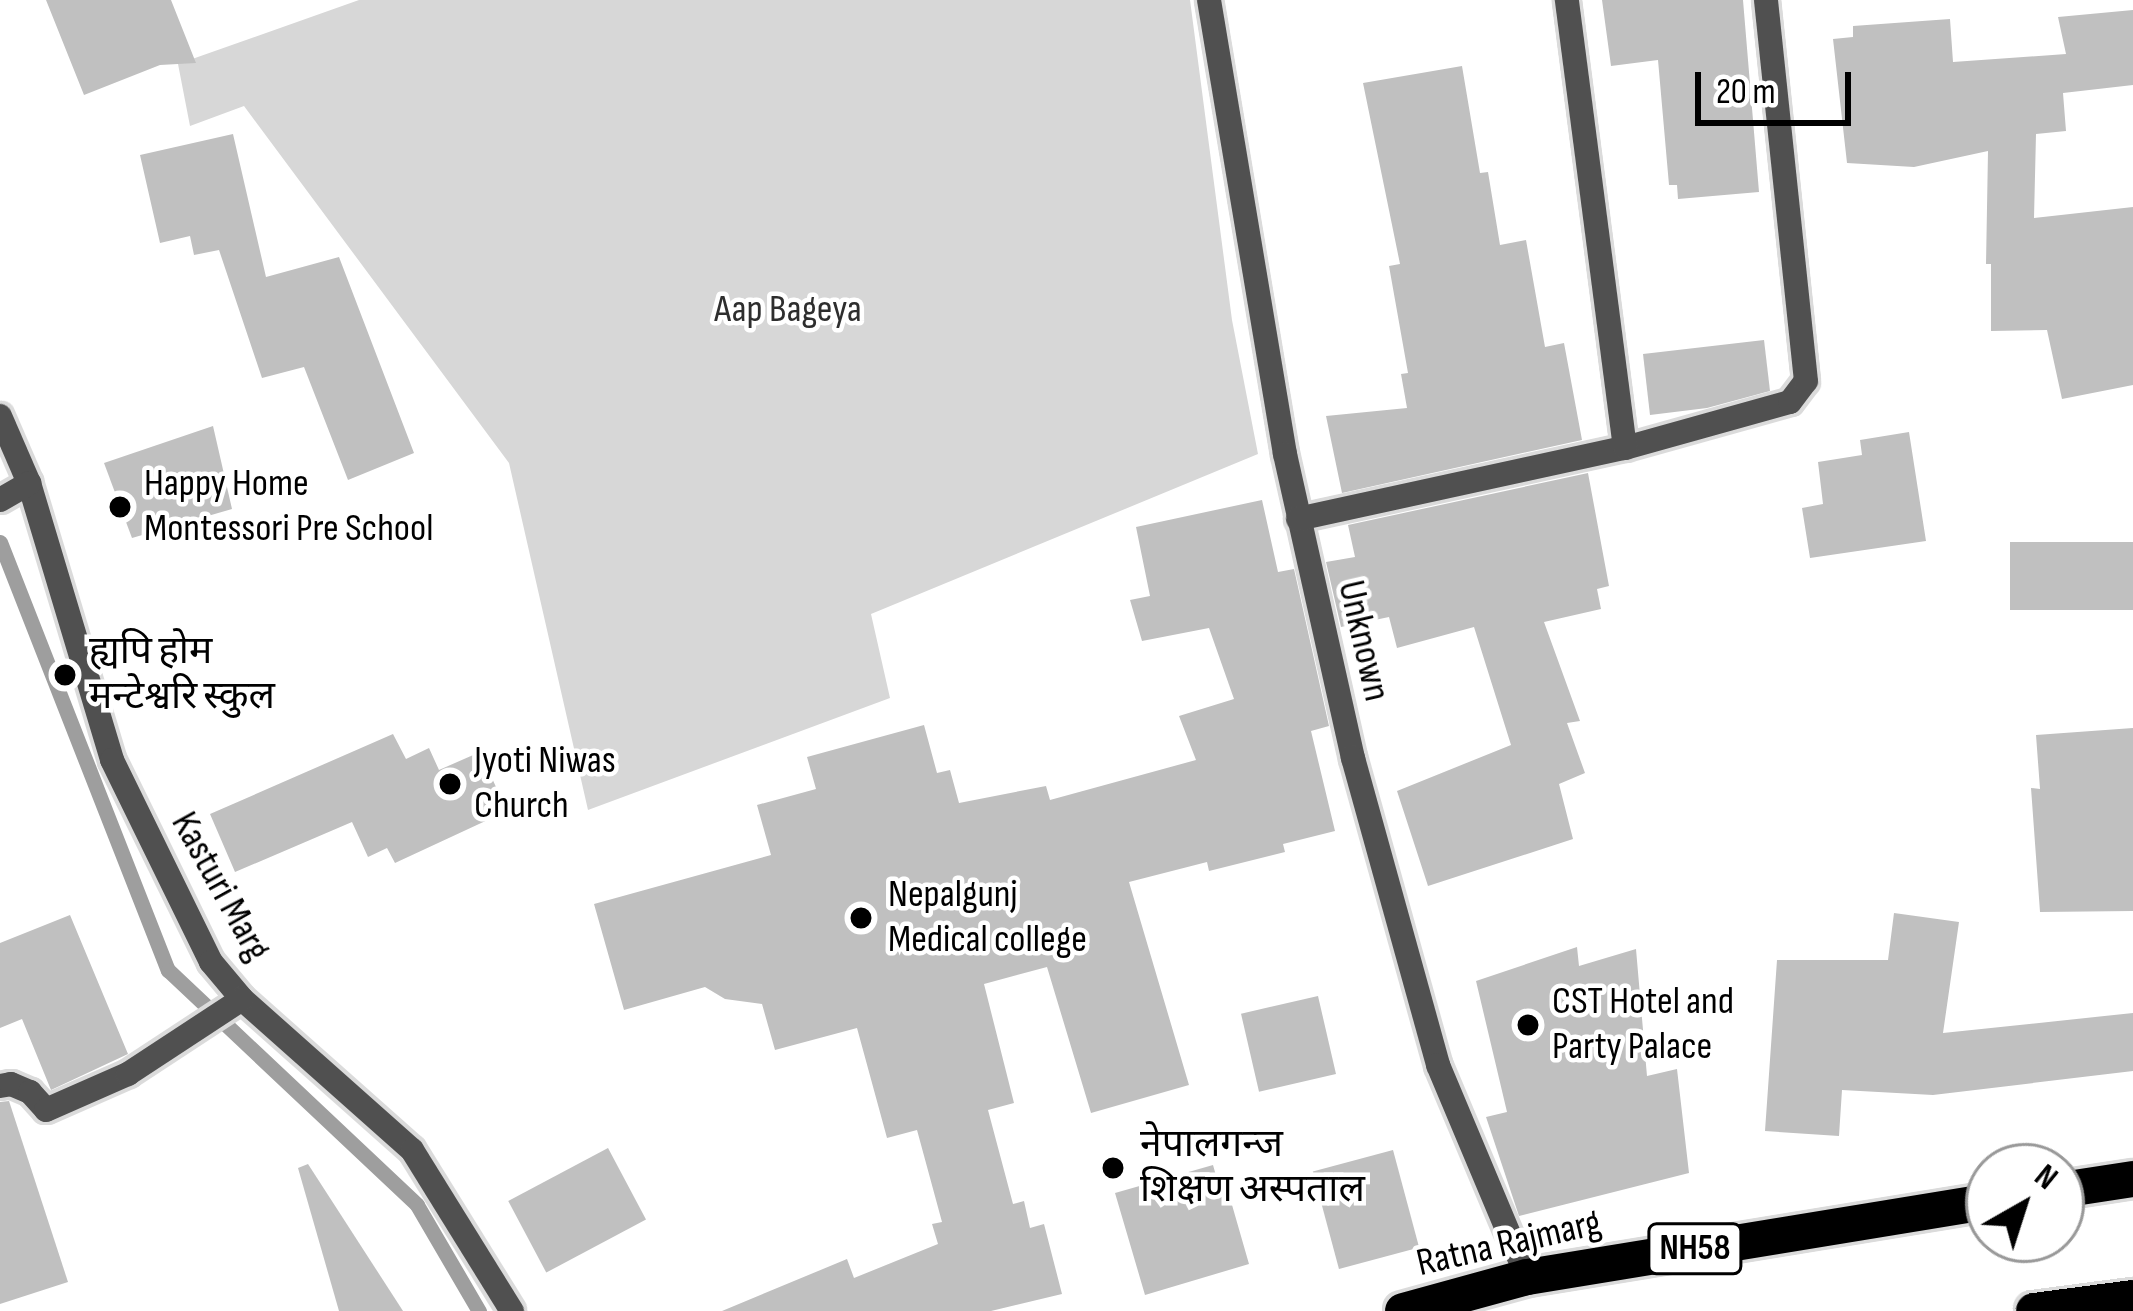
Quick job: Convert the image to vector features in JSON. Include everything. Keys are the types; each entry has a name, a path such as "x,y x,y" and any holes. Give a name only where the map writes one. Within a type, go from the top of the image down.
{"highway":[{"path":"2085,1187 2133,1180"},
{"name":"Ratna Rajmarg","path":"1403,1311 1527,1277 1965,1205"},
{"path":"2034,1311 2133,1298"}],"street":[{"name":"Unknown","path":"1209,0 1298,519 1353,758 1438,1065 1527,1277"},
{"path":"1567,0 1624,448"},
{"path":"1298,519 1624,448 1790,402 1806,381 1766,0"},
{"name":"Kasturi Marg","path":"0,416 28,482 112,760 211,962 242,999 412,1150 512,1311"},
{"path":"0,500 28,482"},
{"path":"0,1087 10,1084 30,1091 46,1110 128,1073 242,999"}],"green space":[{"name":"Aap Bageya","path":"359,0 1190,0 1232,320 1258,454 871,614 890,698 588,810 509,463 244,106 190,126 178,64"}],"building":[{"path":"46,0 171,0 196,63 160,65 84,95"},
{"path":"1602,0 1743,0 1759,192 1678,199 1677,185 1669,185 1658,60 1611,66"},
{"path":"2133,10 2133,85 2063,93 2066,131 2036,134 2034,218 2133,207 2133,385 2062,399 2047,330 1991,331 1991,264 1986,264 1988,151 1914,167 1847,163 1833,39 1853,37 1853,26 1950,19 1953,62 2066,54 2058,17"},
{"path":"1462,66 1480,173 1488,172 1500,245 1526,240 1545,347 1564,343 1582,440 1342,493 1326,416 1407,408 1401,374 1408,373 1389,266 1400,264 1363,83"},
{"path":"233,134 266,277 339,257 414,453 348,480 304,367 262,378 219,250 194,255 190,236 160,243 140,155"},
{"path":"1764,340 1770,391 1707,408 1650,415 1643,354"},
{"path":"213,426 232,509 132,538 104,463"},
{"path":"1909,432 1926,541 1810,558 1802,508 1823,504 1818,462 1862,455 1860,440"},
{"path":"1588,473 1609,586 1597,589 1601,609 1544,622 1580,721 1567,723 1585,773 1559,784 1573,839 1428,886 1397,791 1511,745 1474,627 1397,648 1389,617 1341,627 1326,562 1355,557 1348,525"},
{"path":"1262,500 1278,572 1294,569 1329,726 1311,731 1335,831 1283,844 1285,852 1209,871 1207,862 1129,882 1189,1085 1091,1113 1047,967 984,984 1014,1103 988,1110 1013,1204 1024,1201 1030,1228 1044,1224 1062,1294 991,1311 722,1311 847,1259 854,1278 938,1244 932,1224 942,1222 917,1130 887,1138 857,1028 775,1050 762,1004 725,999 705,987 624,1010 594,904 771,855 757,805 816,789 807,757 924,725 937,773 950,770 959,803 1046,786 1050,800 1196,760 1179,716 1234,699 1209,628 1142,641 1130,600 1150,596 1136,527"},
{"path":"2010,542 2133,542 2133,610 2010,610"},
{"path":"2133,728 2133,911 2040,912 2031,788 2040,789 2036,735"},
{"path":"393,734 406,759 429,748 439,770 480,752 507,811 395,863 387,848 368,857 352,822 235,872 210,814"},
{"path":"1894,913 1959,922 1943,1033 2133,1013 2133,1071 1933,1095 1842,1090 1839,1136 1765,1131 1777,960 1888,960"},
{"path":"70,915 128,1054 51,1090 22,1019 0,1028 0,943"},
{"path":"1577,947 1579,966 1636,949 1647,1076 1677,1069 1689,1173 1519,1216 1486,1117 1507,1112 1476,981"},
{"path":"1318,996 1336,1074 1259,1092 1241,1014"},
{"path":"9,1101 68,1282 0,1304 0,1102"},
{"path":"608,1148 646,1220 546,1273 508,1201"},
{"path":"1393,1150 1419,1248 1339,1269 1313,1171"},
{"path":"308,1164 403,1311 339,1311 298,1168"},
{"path":"1213,1165 1219,1186 1226,1184 1249,1264 1145,1295 1115,1193"}],"waterway":[{"path":"0,542 168,970 417,1205 479,1311"}],"place":[{"name":"Happy Home Montessori Pre School","path":"120,507"},
{"name":"ह्यपि हाेम मन्टेश्वरि स्कुल","path":"65,675"},
{"name":"Jyoti Niwas Church","path":"450,784"},
{"name":"Nepalgunj Medical college","path":"861,918"},
{"name":"CST Hotel and Party Palace","path":"1528,1025"},
{"name":"नेपालगन्ज शिक्षण अस्पताल","path":"1113,1168"}]}
